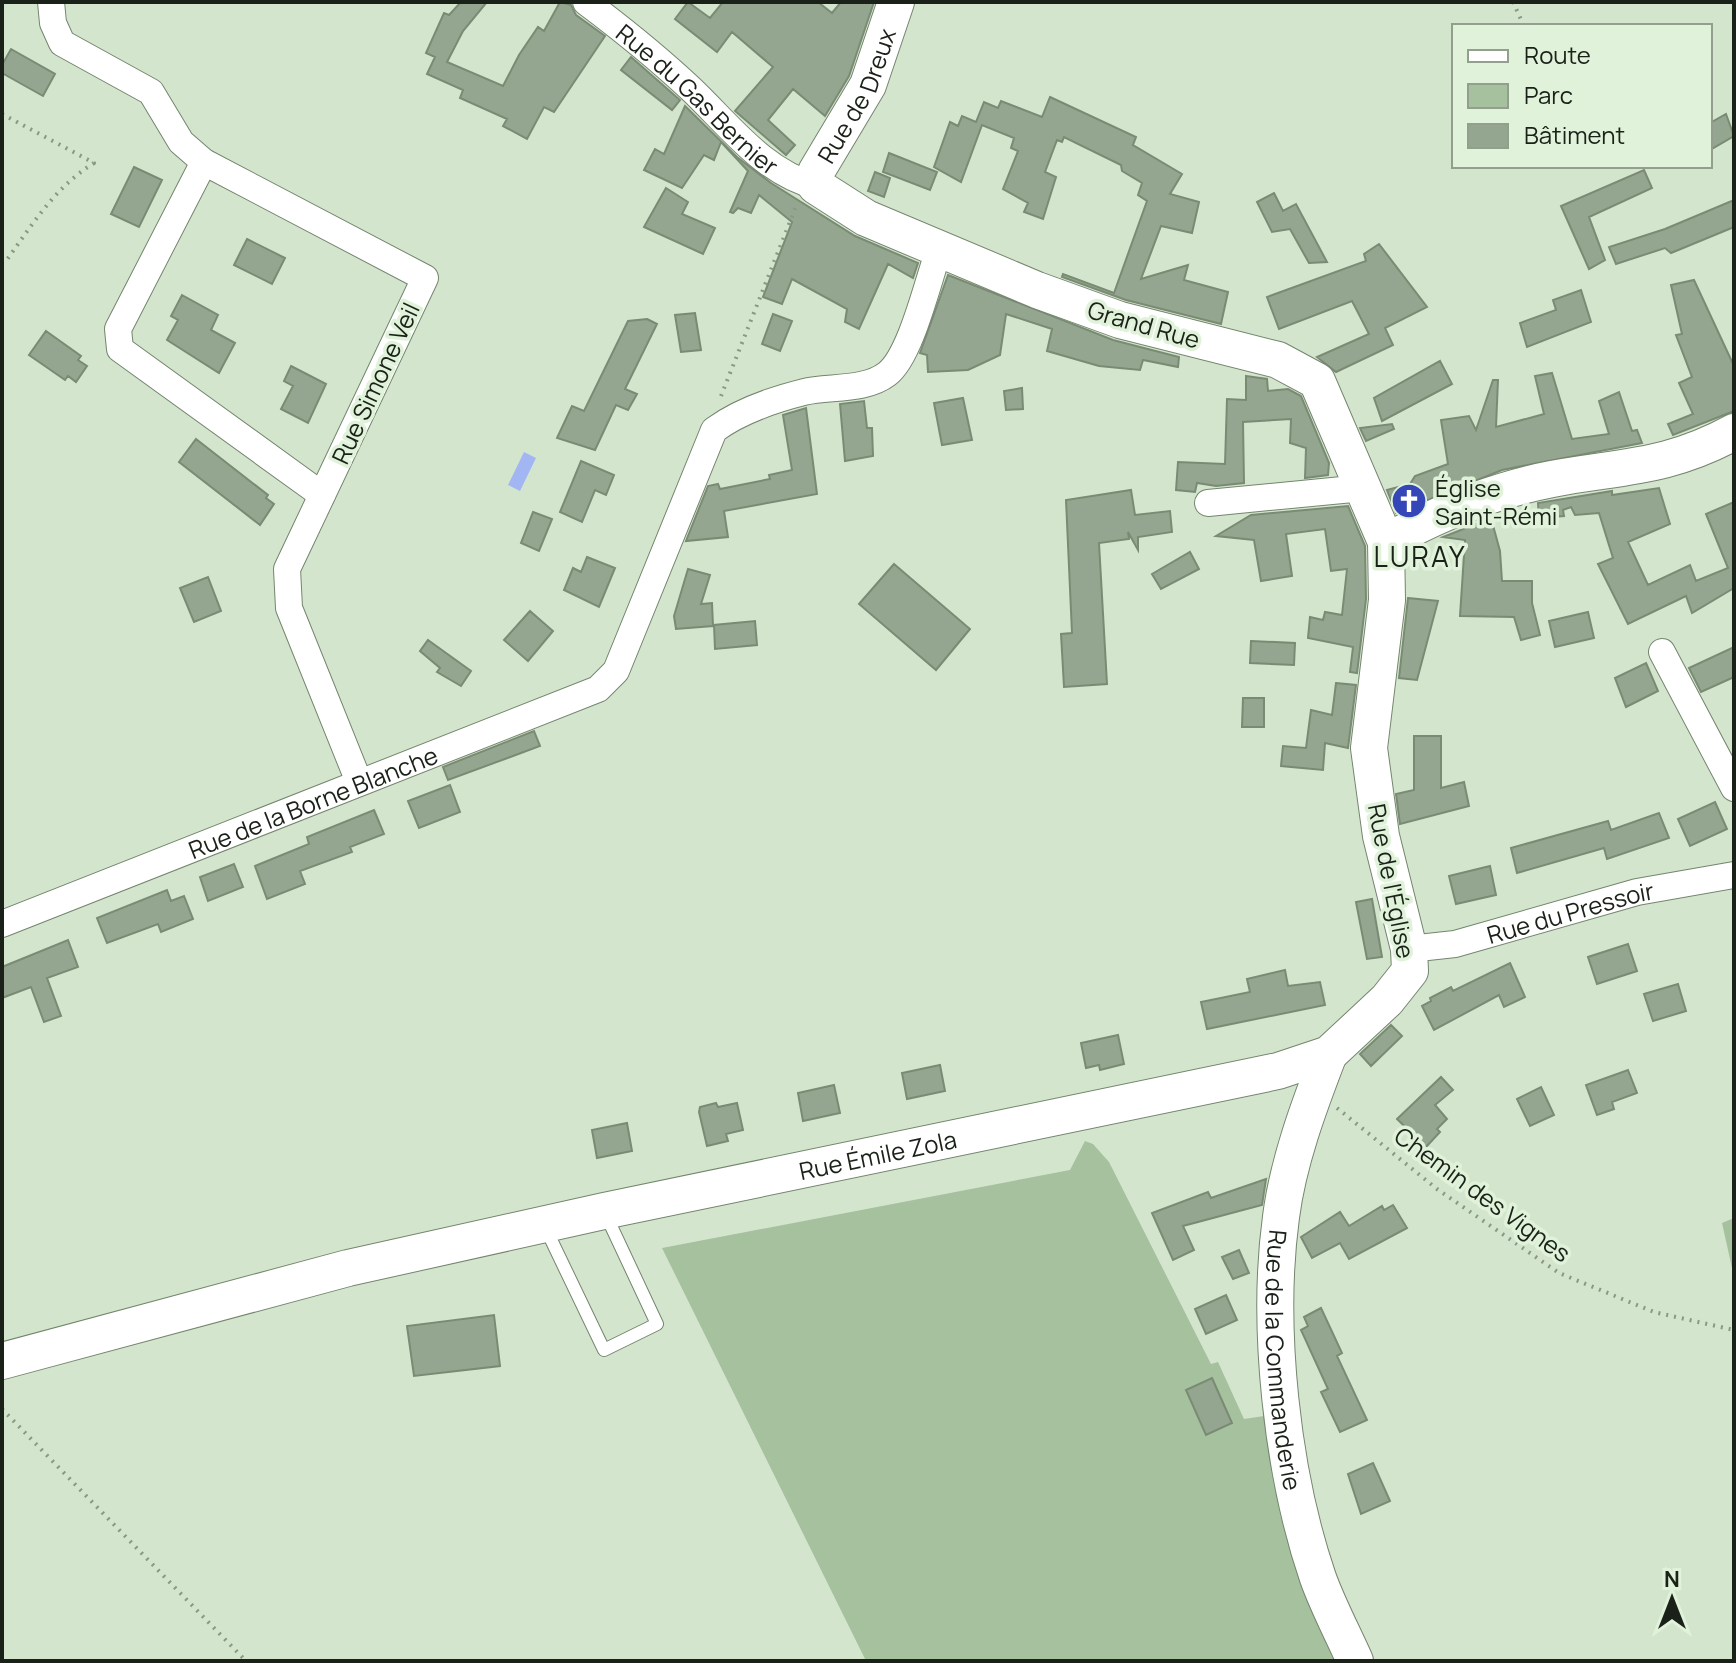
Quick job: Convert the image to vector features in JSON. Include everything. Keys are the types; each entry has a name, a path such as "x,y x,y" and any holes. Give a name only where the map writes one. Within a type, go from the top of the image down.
{"street":[{"name":"Rue du Gas Bernier","path":"586,2 689,87 769,163 799,182 816,186"},
{"name":"Rue de Dreux","path":"816,186 816,172 868,85 896,2"},
{"name":"Rue Simone Veil","path":"52,12 62,43 151,92 181,142 204,162 425,278 287,569 289,608 359,782"},
{"path":"204,162 118,329 120,349 322,495"},
{"name":"Grand Rue","path":"816,186 866,218 939,250 1120,320 1278,360 1317,381 1386,542"},
{"path":"714,430 736,414 749,409 803,392 870,382 888,374 901,356 939,250"},
{"name":"Rue de la Borne Blanche","path":"2,924 598,689 616,671 714,430"},
{"path":"1386,542 1414,526 1487,497 1550,480 1664,463 1734,432"},
{"path":"1208,503 1363,488"},
{"name":"Rue de l'Église","path":"1153,1099 1278,1071 1329,1054 1387,1000 1410,971 1409,949 1381,836 1369,748 1387,600 1386,542"},
{"path":"1662,652 1734,788"},
{"name":"Rue du Pressoir","path":"1409,949 1455,944 1637,892 1734,875"},
{"name":"Rue de la Commanderie","path":"1329,1054 1315,1090 1281,1216 1274,1330 1300,1512 1318,1579 1355,1661"},
{"name":"Rue Émile Zola","path":"2,1361 348,1268 604,1211 1153,1099"}],"lane":[{"path":"544,1225 604,1350 657,1324 604,1211"}],"path":[{"path":"1513,2 1523,24"},
{"path":"2,114 94,163 76,174 50,200 6,261 2,259"},
{"path":"714,430 721,393 778,245 800,197 816,186"},
{"name":"Chemin des Vignes","path":"1315,1090 1437,1189 1559,1273 1654,1312 1734,1330"},
{"path":"2,1409 246,1661"}],"green space":[{"path":"1085,1141 1093,1144 1109,1162 1211,1364 1218,1362 1244,1419 1264,1416 1279,1498 1341,1661 866,1661 662,1248 1070,1170"},
{"path":"1734,1218 1734,1277 1722,1223"}],"water":[{"path":"524,452 536,458 520,491 508,485"}],"building":[{"path":"461,2 487,2 463,31 447,62 503,86 538,27 544,31 560,2 571,5 576,15 605,36 554,112 544,107 527,139 503,126 507,119 460,98 463,90 427,74 435,57 426,53 444,13 449,15"},
{"path":"688,2 710,18 723,2 818,2 832,13 841,2 874,2 849,76 825,116 793,89 768,120 795,145 786,155 735,111 773,67 732,32 717,52 675,19"},
{"path":"11,49 55,74 43,96 2,73 2,65"},
{"path":"631,57 680,100 672,110 621,70"},
{"path":"1050,97 1136,137 1133,145 1182,174 1170,194 1199,202 1192,233 1161,226 1141,279 1188,265 1184,280 1228,292 1221,324 1126,300 1062,277 1063,274 1114,293 1147,201 1138,195 1142,183 1122,171 1121,165 1064,137 1062,142 1057,140 1045,172 1056,177 1043,219 1024,212 1028,203 1003,189 1018,151 1011,148 1014,138 982,125 961,182 934,167 950,122 958,126 962,116 976,122 984,102 998,108 1001,101 1042,117"},
{"path":"685,106 737,157 771,183 855,236 918,263 913,278 888,264 859,329 845,322 847,309 792,279 782,304 763,297 792,222 759,195 751,213 738,208 730,212 748,171 721,142 714,160 704,155 682,188 644,170 655,149 664,154"},
{"path":"1726,114 1734,136 1712,149 1712,122"},
{"path":"889,153 937,172 930,190 883,172"},
{"path":"134,167 162,180 139,227 111,214"},
{"path":"1644,170 1652,188 1589,217 1605,260 1589,269 1561,206"},
{"path":"875,172 890,178 884,197 868,191"},
{"path":"666,188 688,202 682,214 715,228 703,254 644,227"},
{"path":"1274,193 1283,211 1296,204 1327,262 1309,263 1290,229 1272,232 1257,202"},
{"path":"1734,200 1734,227 1671,253 1665,248 1616,264 1609,247 1665,229"},
{"path":"247,239 285,258 272,284 234,265"},
{"path":"1379,244 1427,307 1385,328 1393,345 1336,372 1317,357 1369,334 1352,301 1279,329 1267,297 1366,261 1364,254"},
{"path":"948,275 1113,340 1179,357 1178,367 1143,360 1140,370 1099,366 1047,351 1052,329 1006,314 1000,355 968,370 928,372 927,355 920,353"},
{"path":"1694,280 1734,366 1734,411 1673,435 1668,424 1693,414 1679,383 1692,377 1676,335 1682,334 1671,285"},
{"path":"1581,290 1591,322 1527,347 1520,323 1556,310 1553,300"},
{"path":"182,295 218,315 211,330 235,343 219,373 167,340 178,320 171,316"},
{"path":"695,313 701,350 681,352 675,315"},
{"path":"773,314 792,321 780,351 762,344"},
{"path":"647,319 657,324 625,389 637,394 628,410 616,405 595,450 557,438 572,406 584,411 628,321"},
{"path":"46,331 81,356 78,360 87,366 76,382 68,376 65,380 29,355"},
{"path":"1440,361 1452,384 1382,421 1374,398"},
{"path":"291,366 326,384 308,423 281,409 293,386 284,381"},
{"path":"1552,373 1572,439 1609,434 1599,401 1619,392 1632,431 1637,430 1642,443 1502,470 1396,513 1387,490 1410,484 1415,476 1448,464 1441,420 1469,416 1476,430 1493,380 1498,380 1496,427 1544,414 1535,376"},
{"path":"1246,376 1267,379 1268,391 1288,389 1301,396 1329,463 1328,475 1305,478 1306,448 1290,443 1291,419 1243,422 1244,483 1216,486 1197,483 1195,492 1176,490 1178,462 1225,464 1227,399 1246,400"},
{"path":"1022,388 1023,409 1006,410 1004,391"},
{"path":"963,398 972,440 942,445 934,403"},
{"path":"864,401 867,428 872,428 873,456 845,461 840,404"},
{"path":"806,408 817,494 724,511 728,537 686,541 708,486 718,484 720,489 770,479 769,475 792,470 783,415"},
{"path":"1392,424 1394,429 1366,441 1360,428"},
{"path":"196,439 268,495 266,498 274,504 260,525 179,462"},
{"path":"581,461 614,475 606,495 595,490 582,522 560,512"},
{"path":"1659,488 1670,524 1628,542 1648,585 1690,565 1696,581 1728,568 1706,514 1734,502 1734,588 1692,613 1686,596 1628,624 1598,564 1613,558 1599,513 1575,515 1571,507 1563,510 1564,516 1539,518 1538,503 1612,491 1612,495"},
{"path":"1131,490 1135,515 1170,511 1172,532 1138,537 1138,550 1128,532 1129,539 1099,543 1107,684 1064,687 1061,634 1072,633 1066,500"},
{"path":"1348,506 1365,546 1366,599 1357,673 1350,672 1353,647 1308,638 1310,617 1323,620 1325,612 1342,615 1347,569 1331,571 1325,529 1286,534 1292,576 1261,581 1254,540 1216,536 1251,515"},
{"path":"533,512 552,519 539,551 521,543"},
{"path":"1491,518 1500,551 1502,581 1532,581 1532,603 1540,635 1521,640 1514,617 1460,616 1465,540 1443,537"},
{"path":"1190,552 1199,569 1161,589 1152,574"},
{"path":"587,557 615,568 599,607 564,590 573,568 581,572"},
{"path":"894,564 970,629 936,670 859,604"},
{"path":"688,569 710,575 701,604 712,603 713,626 676,629 674,616"},
{"path":"208,577 221,611 194,622 180,588"},
{"path":"1408,598 1438,601 1417,680 1399,678"},
{"path":"530,611 553,631 528,661 504,640"},
{"path":"1588,612 1594,638 1555,647 1549,621"},
{"path":"755,621 757,645 715,649 714,625"},
{"path":"428,640 471,671 461,686 437,672 440,668 420,651"},
{"path":"1251,641 1295,643 1294,665 1250,663"},
{"path":"1734,647 1734,677 1701,692 1689,668"},
{"path":"1646,663 1658,691 1626,707 1615,678"},
{"path":"1336,683 1356,685 1348,748 1325,743 1323,770 1281,766 1283,746 1306,748 1311,710 1332,715"},
{"path":"1243,698 1264,698 1264,727 1242,727"},
{"path":"534,731 540,746 448,780 443,767"},
{"path":"1414,736 1441,736 1441,788 1464,782 1469,806 1400,824 1396,794 1414,790"},
{"path":"450,785 460,812 419,828 408,801"},
{"path":"1715,802 1727,829 1690,846 1678,819"},
{"path":"374,810 384,834 350,847 352,852 300,871 305,884 267,899 255,866 309,844 307,837"},
{"path":"1659,813 1669,838 1607,859 1604,848 1517,873 1511,848 1608,821 1611,830"},
{"path":"234,864 243,887 208,901 200,877"},
{"path":"1490,866 1496,895 1456,904 1449,876"},
{"path":"167,890 171,901 184,896 193,919 161,932 158,924 107,943 97,918"},
{"path":"1372,899 1382,957 1367,959 1356,902"},
{"path":"68,940 78,967 47,978 61,1016 44,1022 31,987 2,998 2,967"},
{"path":"1628,944 1637,971 1597,984 1588,957"},
{"path":"1510,963 1525,997 1504,1007 1499,995 1434,1030 1422,1006 1431,1001 1430,998 1451,987 1453,991"},
{"path":"1285,970 1288,986 1320,982 1325,1005 1207,1029 1201,1002 1250,992 1247,979"},
{"path":"1678,984 1686,1011 1653,1021 1644,994"},
{"path":"1391,1025 1402,1036 1371,1066 1360,1054"},
{"path":"1118,1035 1124,1064 1100,1070 1099,1065 1086,1068 1081,1043"},
{"path":"940,1065 945,1091 907,1099 902,1073"},
{"path":"1628,1070 1637,1093 1612,1102 1614,1109 1597,1115 1586,1085"},
{"path":"1441,1077 1453,1090 1435,1105 1447,1119 1426,1147 1397,1119"},
{"path":"834,1085 840,1113 803,1121 798,1093"},
{"path":"1541,1087 1554,1115 1530,1126 1517,1099"},
{"path":"716,1103 718,1107 737,1103 743,1130 726,1134 728,1141 707,1146 700,1107"},
{"path":"627,1123 632,1151 597,1158 592,1130"},
{"path":"1266,1179 1262,1205 1183,1226 1194,1250 1173,1260 1152,1213 1208,1192 1211,1198"},
{"path":"1393,1205 1407,1228 1349,1259 1340,1243 1312,1258 1301,1237 1340,1212 1349,1226 1382,1206 1384,1210"},
{"path":"1239,1250 1249,1273 1233,1279 1222,1257"},
{"path":"1226,1295 1237,1320 1206,1334 1195,1309"},
{"path":"1321,1308 1342,1353 1337,1356 1367,1420 1340,1432 1321,1392 1328,1389 1301,1330 1308,1326 1304,1317"},
{"path":"494,1315 500,1366 414,1376 407,1326"},
{"path":"1212,1378 1232,1423 1206,1435 1186,1390"},
{"path":"1373,1463 1390,1501 1361,1514 1348,1474"}],"place":[{"name":"Église Saint-Rémi","path":"1409,501"}],"district":[{"name":"LURAY","path":"1420,556"}]}
